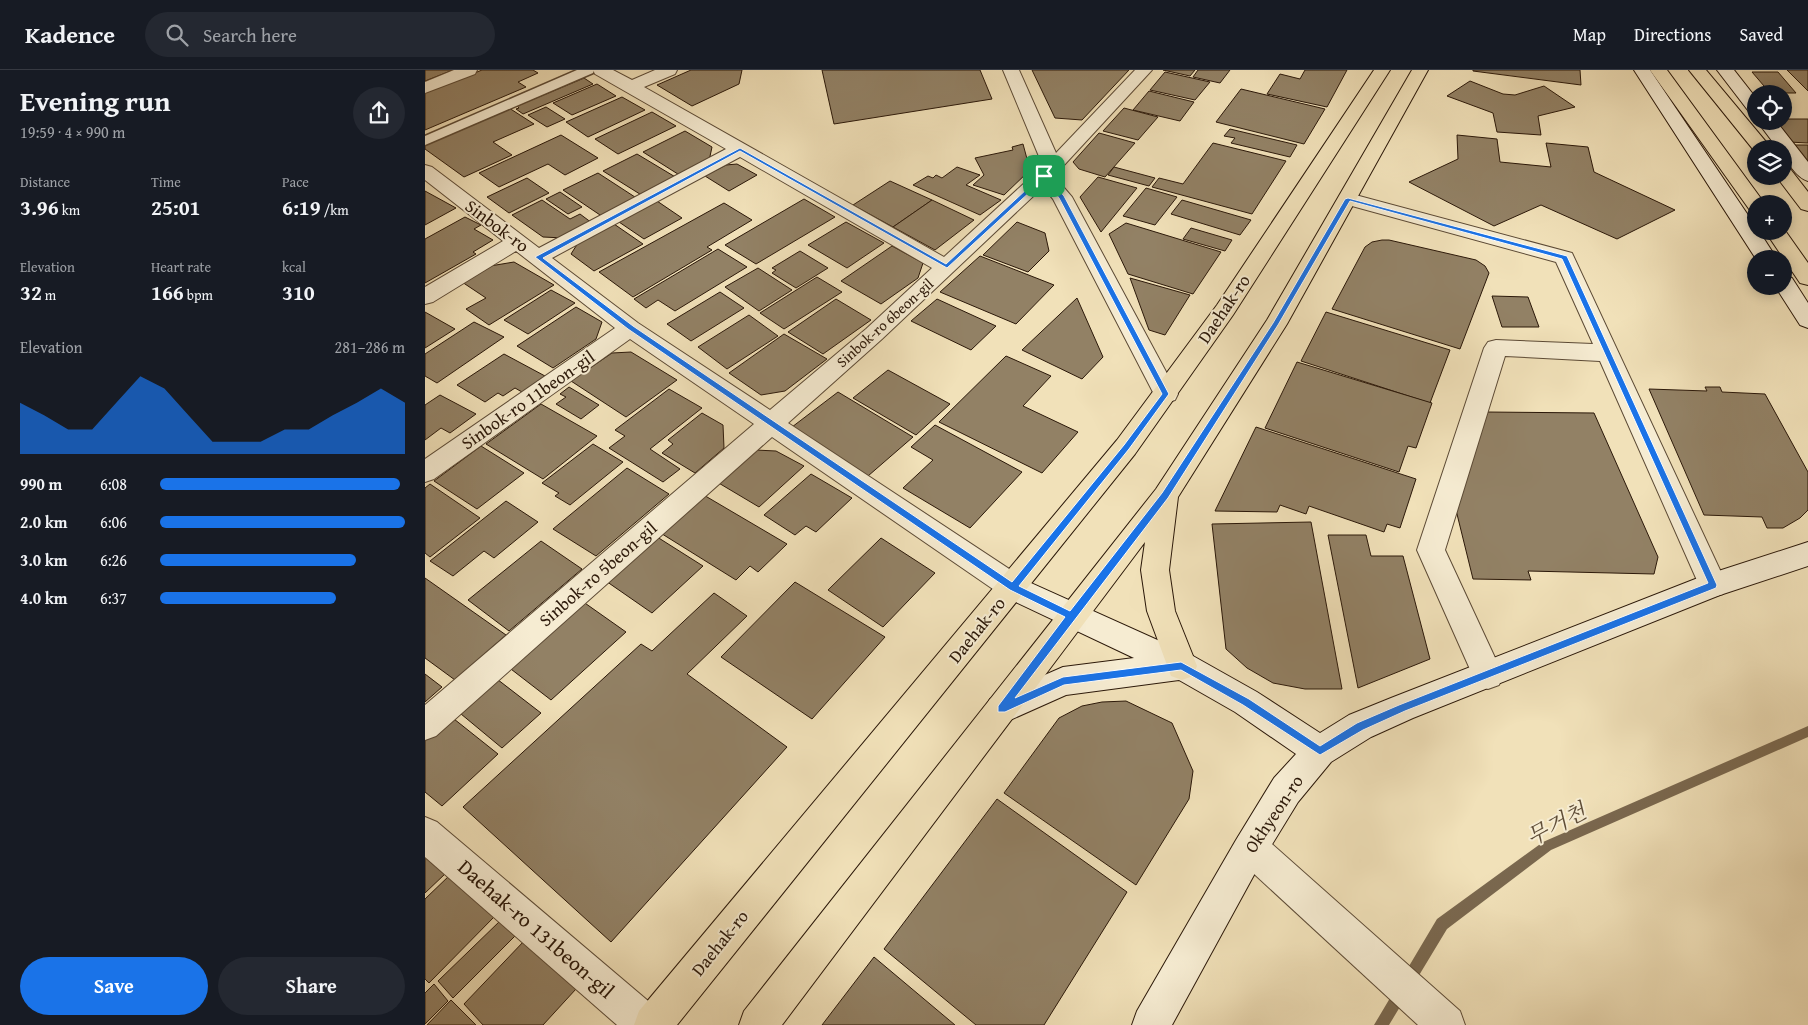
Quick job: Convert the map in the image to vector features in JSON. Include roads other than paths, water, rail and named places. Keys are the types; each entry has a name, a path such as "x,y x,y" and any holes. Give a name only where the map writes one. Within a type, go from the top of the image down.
{"main road":[{"name":"Daehak-ro","path":"653,1025 1127,447 1235,294 1381,70"},
{"path":"758,1025 1165,496 1276,324 1420,70"},
{"path":"1658,70 1749,195"},
{"path":"1697,70 1755,140"},
{"path":"1792,184 1808,205"},
{"path":"1781,240 1808,278"},
{"path":"1165,496 1155,570 1161,612 1181,666"}],"street":[{"path":"425,88 469,70"},
{"path":"601,70 947,266"},
{"path":"631,87 669,70"},
{"path":"1011,70 1049,172 1166,394"},
{"name":"Sinbok-ro 6beon-gil","path":"771,424 874,334 1049,172 1144,70"},
{"path":"1642,70 1761,250"},
{"path":"1725,70 1747,98"},
{"path":"1773,130 1808,175"},
{"path":"539,257 740,149"},
{"name":"Sinbok-ro","path":"425,171 630,328 1013,587 1071,616 1181,666 1246,702 1320,751"},
{"path":"1348,199 1565,258 1713,585"},
{"path":"425,297 517,242"},
{"path":"1792,295 1808,320"},
{"name":"Sinbok-ro 11beon-gil","path":"425,472 630,328"},
{"path":"1488,675 1431,550 1496,348 1607,353"},
{"name":"Sinbok-ro 5beon-gil","path":"425,724 771,424"},
{"name":"Okhyeon-ro","path":"1151,1025 1286,790 1320,751 1360,726 1713,585 1808,554"},
{"path":"1001,709 1063,681 1181,666"},
{"name":"Daehak-ro 131beon-gil","path":"425,834 646,1025"},
{"path":"1251,848 1446,1025"}],"lane":[{"path":"425,140 588,70"}],"waterway":[{"name":"무거천","path":"1381,1025 1442,924 1547,846 1808,731"}]}
